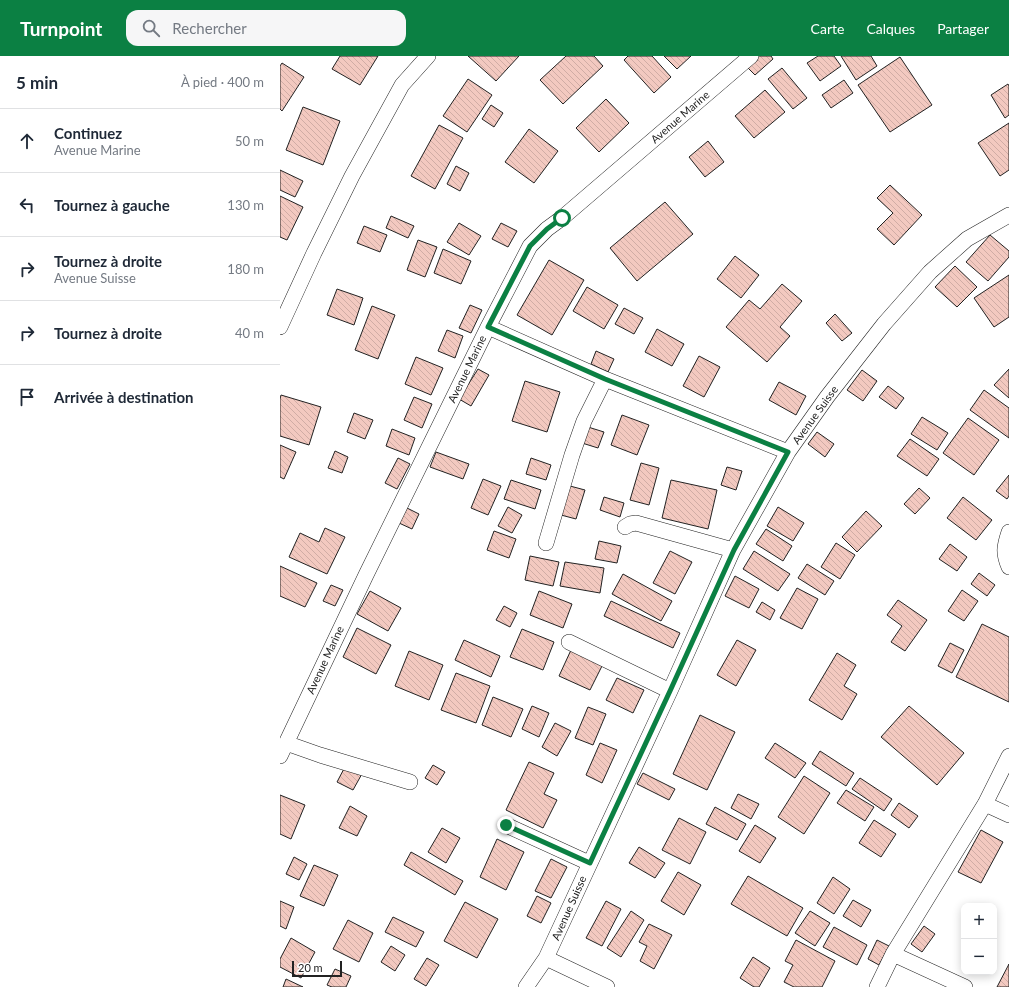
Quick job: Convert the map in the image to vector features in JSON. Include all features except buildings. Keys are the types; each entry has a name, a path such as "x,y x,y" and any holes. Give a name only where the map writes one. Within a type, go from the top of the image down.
{"street":[{"path":"280,327 352,176 402,85 428,56"},
{"name":"Avenue Marine","path":"283,749 366,575 488,327 530,246 547,229 562,218 751,56"},
{"name":"Avenue Suisse","path":"526,987 546,958 734,550 788,452 827,397 884,324 930,272 967,239 1009,215"},
{"path":"488,327 605,379 788,452"},
{"path":"546,543 572,455 584,421 605,379"},
{"path":"625,527 636,523 734,550"},
{"path":"1009,532 1004,545 1005,558 1009,567"},
{"path":"569,642 670,691"},
{"path":"283,749 320,755 410,782"},
{"path":"877,987 893,954 985,804 1009,756"},
{"path":"985,804 1009,815"},
{"path":"506,825 590,863"},
{"path":"893,954 965,987"},
{"path":"546,958 607,987"}],"route":[{"path":"506,825 590,863 734,550 788,452 605,379 488,327 530,246 547,229 562,218"}]}
